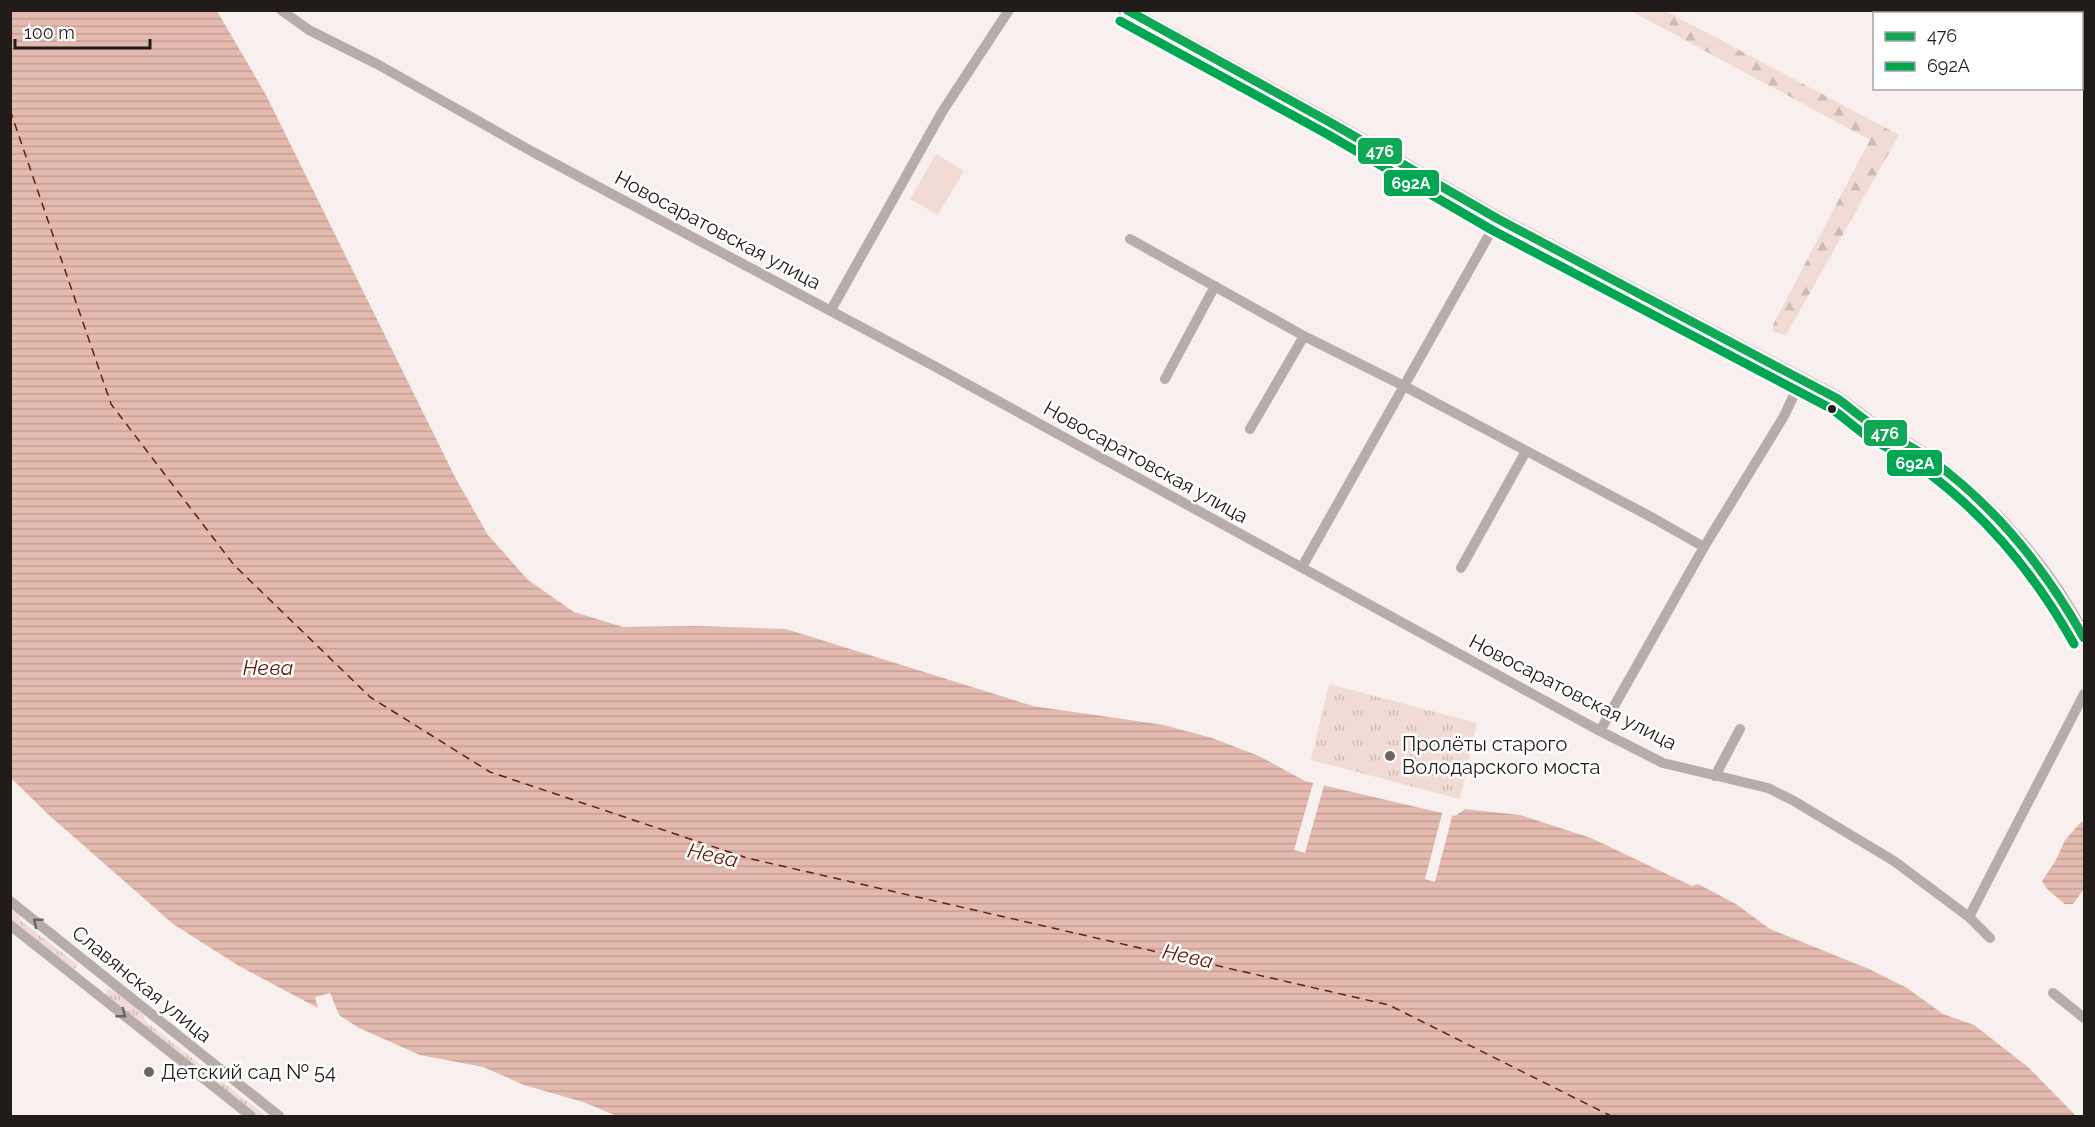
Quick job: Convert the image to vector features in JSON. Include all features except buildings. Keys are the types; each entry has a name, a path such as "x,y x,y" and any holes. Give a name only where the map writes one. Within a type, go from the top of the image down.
{"main road":[{"path":"1126,10 1333,124 1498,219 1838,399 1872,424 1928,458 1969,492 2009,531 2031,557 2053,585 2085,638"}],"street":[{"name":"Новосаратовская улица","path":"281,10 309,30 377,64 543,157 831,310 1600,731 1663,763 1768,788 1794,801 1894,861 1969,917 1990,938"},
{"path":"831,310 942,112 1008,10"},
{"path":"1302,567 1498,219"},
{"path":"1130,239 1304,336 1404,386 1704,547"},
{"path":"1165,379 1215,286"},
{"path":"1250,429 1304,336"},
{"path":"1600,731 1704,547 1784,416 1801,380"},
{"path":"1461,568 1526,451"},
{"path":"1969,917 2085,694"},
{"path":"1715,776 1740,729"},
{"name":"Славянская улица","path":"10,901 279,1116"},
{"name":"Славянская улица","path":"10,925 251,1116"},
{"path":"93,991 104,976"},
{"path":"2053,993 2085,1018"}],"green space":[{"path":"1631,11 1666,11 1899,135 1786,335 1772,332 1774,323 1870,140"},
{"path":"936,154 964,171 938,215 910,199"},
{"path":"1329,684 1477,723 1460,799 1311,760"},
{"path":"10,906 20,914 20,920 78,965 74,970 11,920"},
{"path":"108,989 114,990 144,1015 145,1021 266,1116 255,1116 105,994"}],"water":[{"name":"Нева","path":"10,11 217,11 266,95 456,479 488,535 528,580 574,612 623,627 697,626 786,629 1033,706 1164,725 1212,738 1259,756 1305,781 1455,816 1465,809 1520,815 1591,838 1692,886 1698,884 1736,904 1770,929 1869,969 1907,988 1943,1014 1974,1025 2028,1067 2076,1116 617,1116 583,1102 524,1085 483,1067 420,1055 359,1028 339,1015 330,993 315,997 318,1008 239,966 173,924 50,816 11,778"},
{"path":"2081,822 2084,822 2084,889 2073,904 2065,904 2048,890 2042,881 2056,860 2065,840"}],"pier":[{"path":"1314,780 1325,782 1305,853 1294,850"},
{"path":"1443,810 1453,813 1435,882 1425,879"}],"ferry route":[{"path":"10,110 111,404 234,565 370,697 490,772 747,858 1389,1005 1611,1116"}],"transit line":[{"name":"476","path":"1127,10 1498,219 1838,399 1871,424 1923,454 1976,497 2017,540 2053,587 2084,638"},
{"name":"692А","path":"1120,21 1327,134 1492,230 1832,409 1864,434 1916,464 1968,506 2008,548 2026,571 2074,644"}],"place":[{"name":"Пролёты старого Володарского моста","path":"1390,756"},
{"name":"Детский сад № 54","path":"149,1072"}]}
